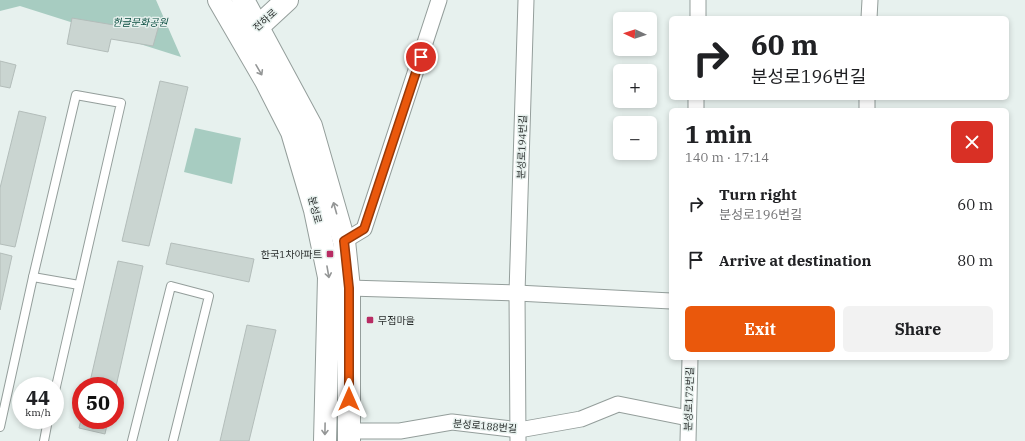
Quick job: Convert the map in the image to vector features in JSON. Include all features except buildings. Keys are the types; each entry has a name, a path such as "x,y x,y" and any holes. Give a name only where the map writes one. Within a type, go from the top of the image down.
{"main road":[{"name":"분성로","path":"219,0 250,33 311,126 344,241 349,288 349,436"},
{"name":"분성로","path":"244,0 250,33 266,81 292,132 315,210 329,277 325,441"},
{"name":"전하로","path":"250,33 287,0"}],"street":[{"path":"344,241 364,229 439,0"},
{"name":"분성로194번길","path":"518,436 517,293 526,0"},
{"path":"698,0 698,16"},
{"path":"869,16 870,0"},
{"path":"349,288 517,293 669,301"},
{"name":"분성로172번길","path":"688,441 690,360"},
{"name":"분성로188번길","path":"349,436 400,431 452,422 518,436 581,419 618,404 688,418"}],"lane":[{"path":"0,427 33,277 76,95 121,104 58,377"},
{"path":"33,277 79,285"},
{"path":"132,441 171,286 209,296 172,441"},
{"path":"44,441 46,429"}],"green space":[{"name":"한글문화공원","path":"0,0 156,0 181,57 20,6 0,11"},
{"path":"195,128 241,138 232,184 184,172"}],"place":[{"name":"한국1차아파트","path":"330,254"},
{"name":"무접마을","path":"370,320"}],"route":[{"path":"349,399 349,288 344,241 364,229 421,57"}]}
